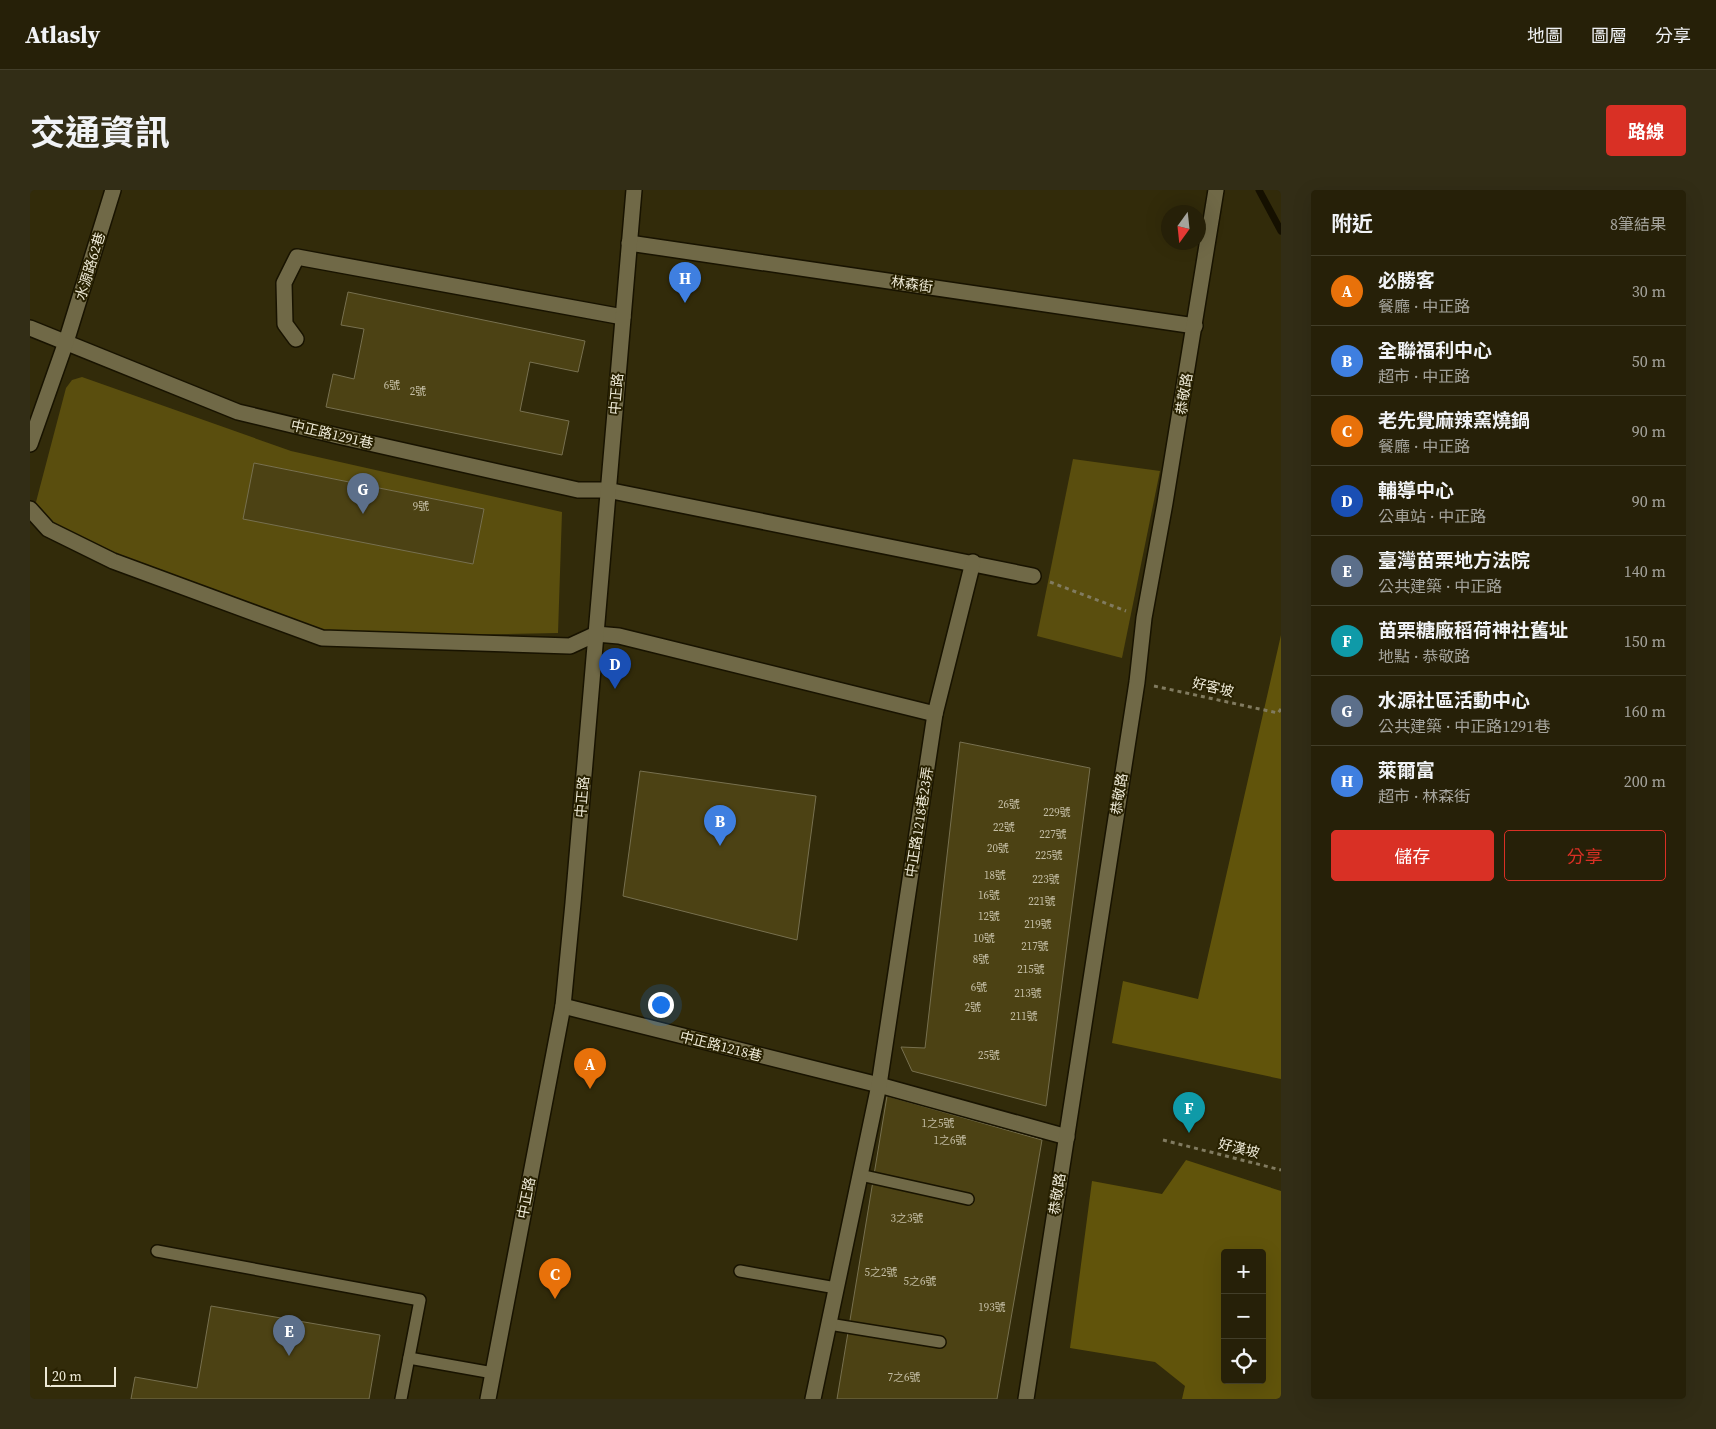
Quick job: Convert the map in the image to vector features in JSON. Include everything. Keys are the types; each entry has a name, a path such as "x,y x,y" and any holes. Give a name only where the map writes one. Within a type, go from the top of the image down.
{"street":[{"name":"水源路62巷","path":"30,444 66,342 113,190"},
{"name":"中正路","path":"488,1399 563,1006 634,190"},
{"name":"恭敬路","path":"1026,1399 1137,682 1144,618 1166,503 1216,190"},
{"name":"林森街","path":"629,243 1195,326"},
{"path":"296,339 285,324 284,283 297,257 623,317"},
{"name":"中正路1291巷","path":"30,328 238,412 578,490 607,490 972,562 1033,576"},
{"path":"30,509 48,529 113,561 322,638 570,646 596,634 619,636 935,714"},
{"name":"中正路1218巷23弄","path":"879,1085 935,714 972,562"},
{"name":"中正路1218巷","path":"563,1006 879,1085 1067,1138"},
{"path":"813,1399 879,1085"}],"lane":[{"path":"860,1175 968,1199"},
{"path":"157,1251 420,1300 401,1399"},
{"path":"740,1271 836,1288"},
{"path":"829,1324 940,1342"},
{"path":"409,1358 493,1373"}],"path":[{"path":"1033,576 1144,618"},
{"name":"好客坡","path":"1137,682 1278,713 1281,709"},
{"name":"好漢坡","path":"1163,1140 1281,1170"}],"shaded area":[{"path":"82,377 291,451 562,512 558,633 348,637 260,610 59,537 40,520 36,502 66,388 72,380"},
{"path":"1073,459 1160,471 1122,658 1037,636"},
{"path":"1281,635 1281,1079 1112,1043 1123,981 1198,999"},
{"path":"1186,1160 1281,1191 1281,1399 1182,1399 1185,1386 1155,1362 1070,1348 1092,1181 1162,1194"}],"building":[{"path":"348,292 585,341 578,372 530,362 520,411 569,421 562,455 326,407 333,374 354,379 364,329 341,325"},
{"path":"254,463 484,509 473,564 243,519"},
{"path":"960,742 1090,768 1046,1106 912,1071 901,1047 925,1048"},
{"path":"640,771 816,796 797,940 623,896"},
{"path":"887,1096 1042,1140 997,1399 837,1399"},
{"path":"211,1306 380,1335 369,1399 131,1399 135,1377 197,1388"}],"waterway":[{"path":"1259,190 1281,231"}],"place":[{"name":"萊爾富","path":"685,303"},
{"name":"水源社區活動中心","path":"363,514"},
{"name":"輔導中心","path":"615,689"},
{"name":"全聯福利中心","path":"720,846"},
{"name":"必勝客","path":"590,1089"},
{"name":"苗栗糖廠稻荷神社舊址","path":"1189,1133"},
{"name":"老先覺麻辣窯燒鍋","path":"555,1299"},
{"name":"臺灣苗栗地方法院","path":"289,1356"}]}
